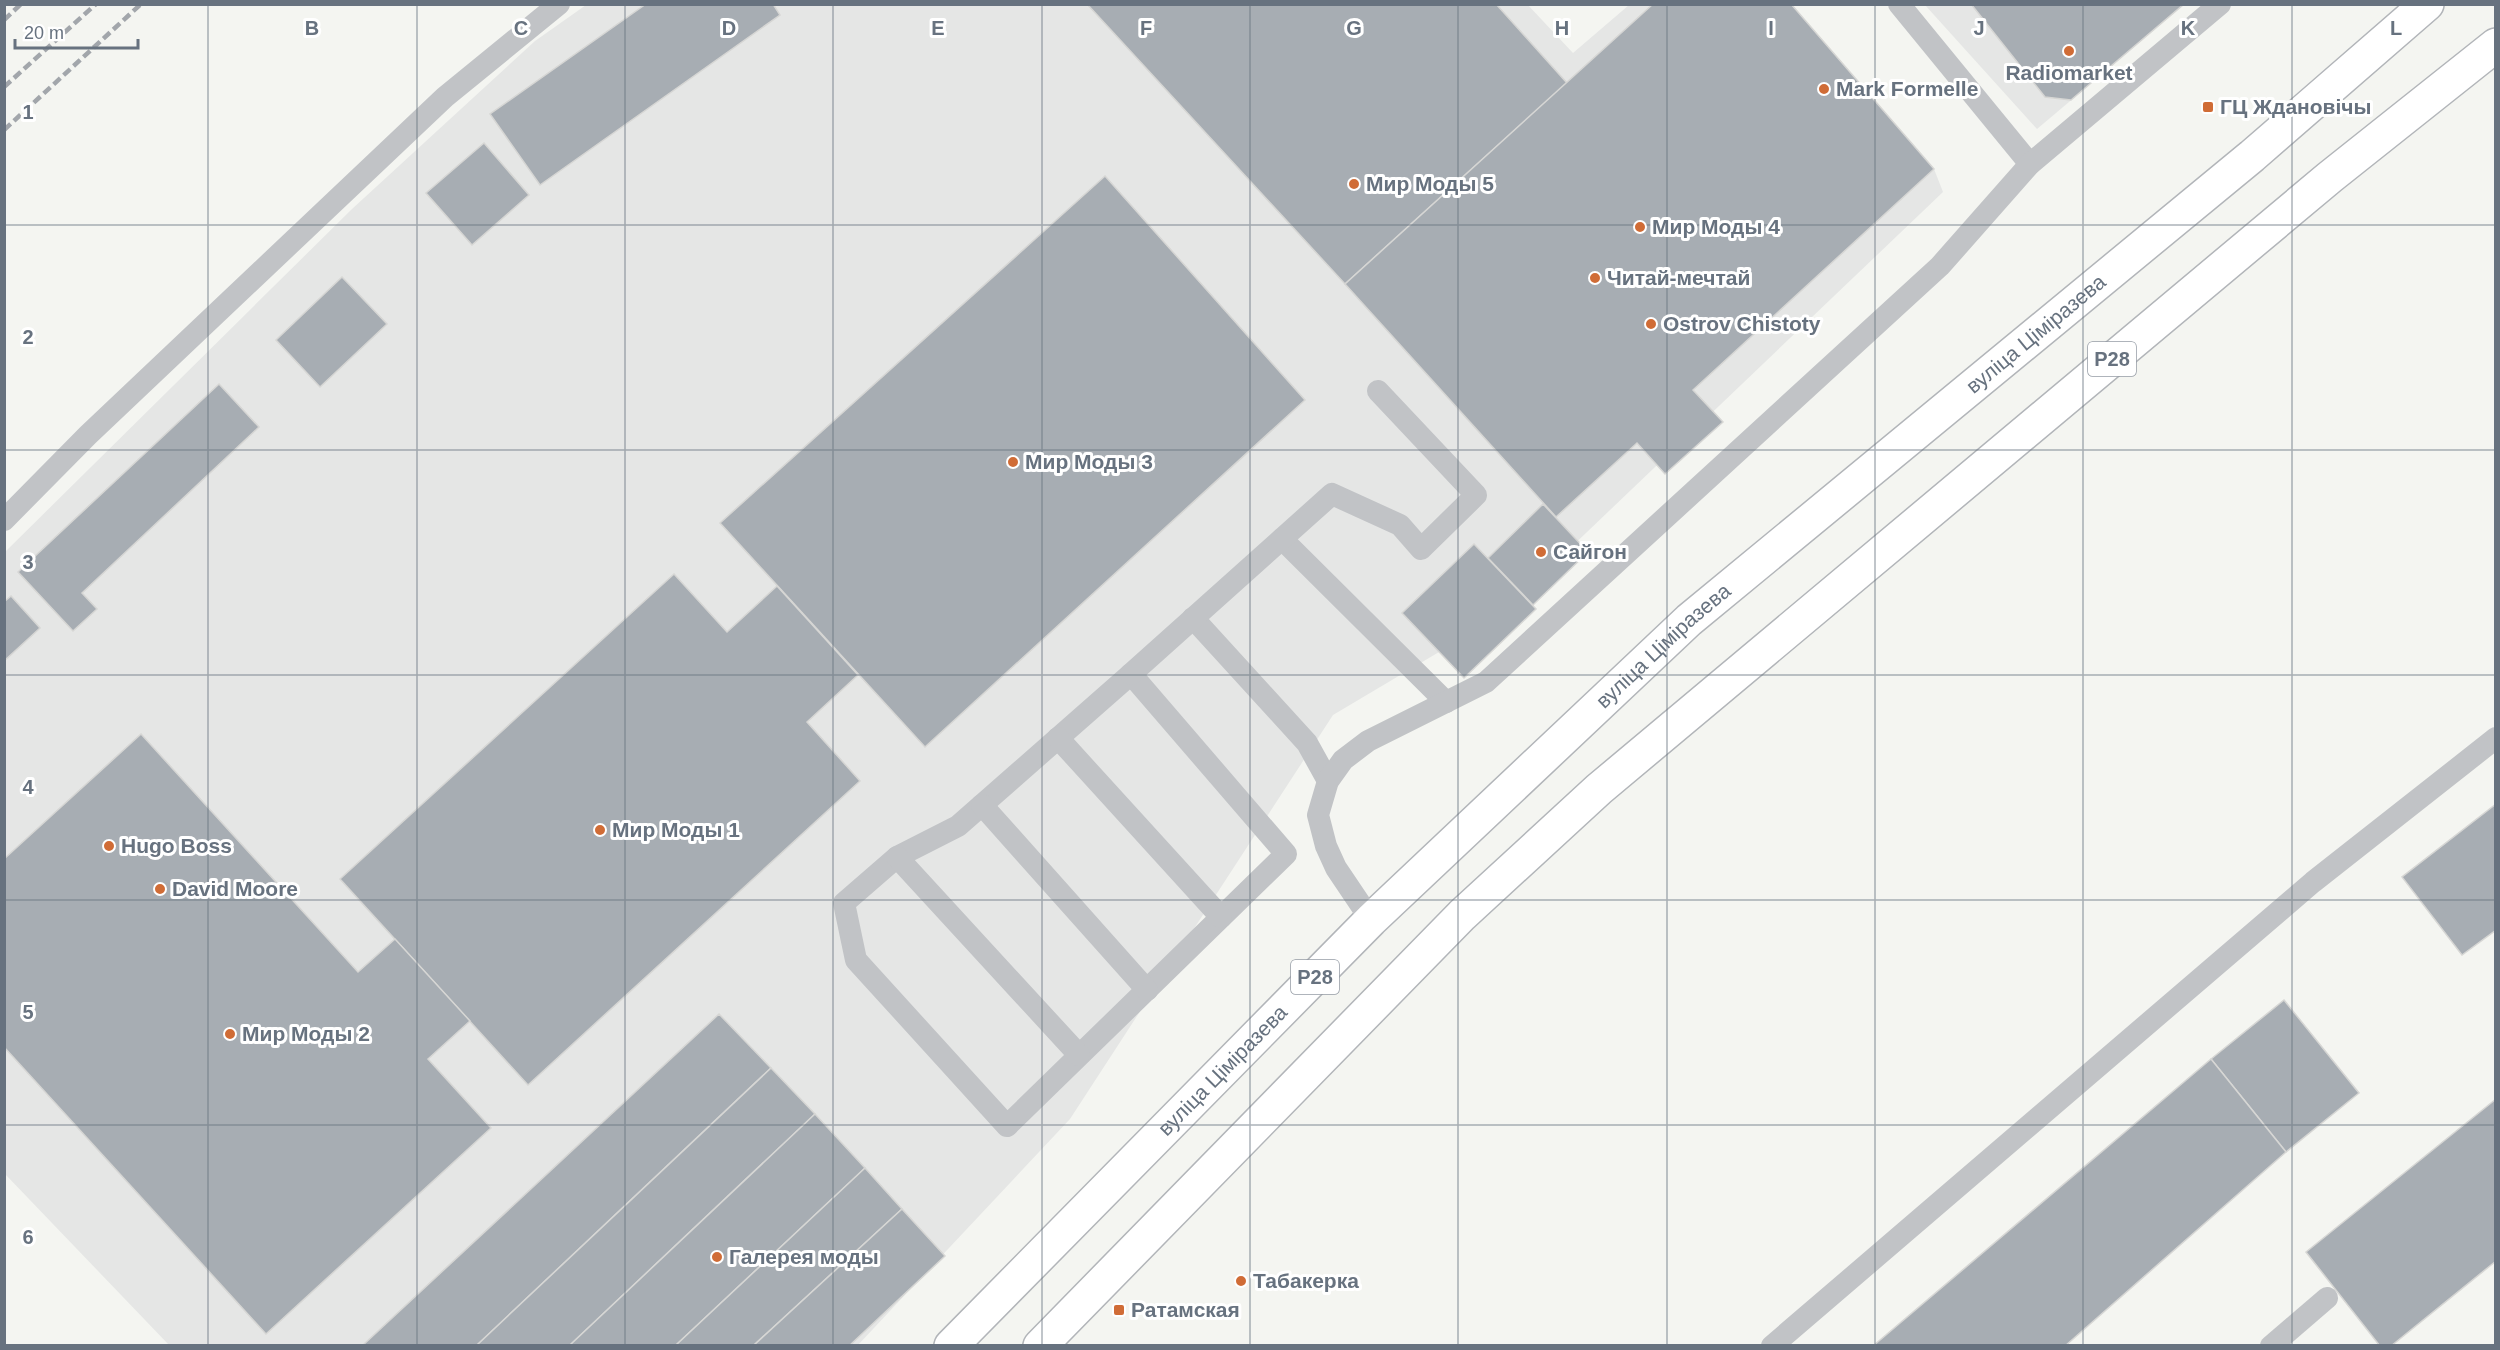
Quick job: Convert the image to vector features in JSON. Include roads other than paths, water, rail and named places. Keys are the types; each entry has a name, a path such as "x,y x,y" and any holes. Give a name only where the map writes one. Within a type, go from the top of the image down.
{"main road":[{"name":"вуліца Ціміразева","path":"951,1346 1371,920 1689,620 2252,156 2427,4"},
{"name":"Р28","path":"1040,1346 1462,915 1599,789 2330,177 2496,45"}],"lane":[{"path":"4,520 88,435 445,97 559,4"},
{"path":"1899,4 2030,165"},
{"path":"1371,920 1336,868 1326,846 1318,815 1328,782 1343,760 1368,741 1486,682 1940,266 2030,165 2220,4"},
{"path":"1131,674 1287,854 1007,1126 856,960 844,903 897,856 958,826 1332,494 1400,525 1421,549 1476,495 1378,391"},
{"path":"1282,539 1446,702"},
{"path":"1193,618 1308,743 1328,782"},
{"path":"1058,738 1221,917"},
{"path":"1772,1346 2313,882 2496,738"},
{"path":"982,805 1147,990"},
{"path":"897,856 1079,1055"},
{"path":"2271,1346 2327,1298"}],"railway":[{"path":"4,20 21,4"},
{"path":"4,87 96,4"},
{"path":"4,130 141,4"}],"place":[{"name":"Radiomarket","path":"2069,51"},
{"name":"Mark Formelle","path":"1824,89"},
{"name":"ГЦ Ждановічы","path":"2208,107"},
{"name":"Мир Моды 5","path":"1354,184"},
{"name":"Мир Моды 4","path":"1640,227"},
{"name":"Читай-мечтай","path":"1595,278"},
{"name":"Ostrov Chistoty","path":"1651,324"},
{"name":"Мир Моды 3","path":"1013,462"},
{"name":"Сайгон","path":"1541,552"},
{"name":"Мир Моды 1","path":"600,830"},
{"name":"Hugo Boss","path":"109,846"},
{"name":"David Moore","path":"160,889"},
{"name":"Мир Моды 2","path":"230,1034"},
{"name":"Галерея моды","path":"717,1257"},
{"name":"Табакерка","path":"1241,1281"},
{"name":"Ратамская","path":"1119,1310"}]}
